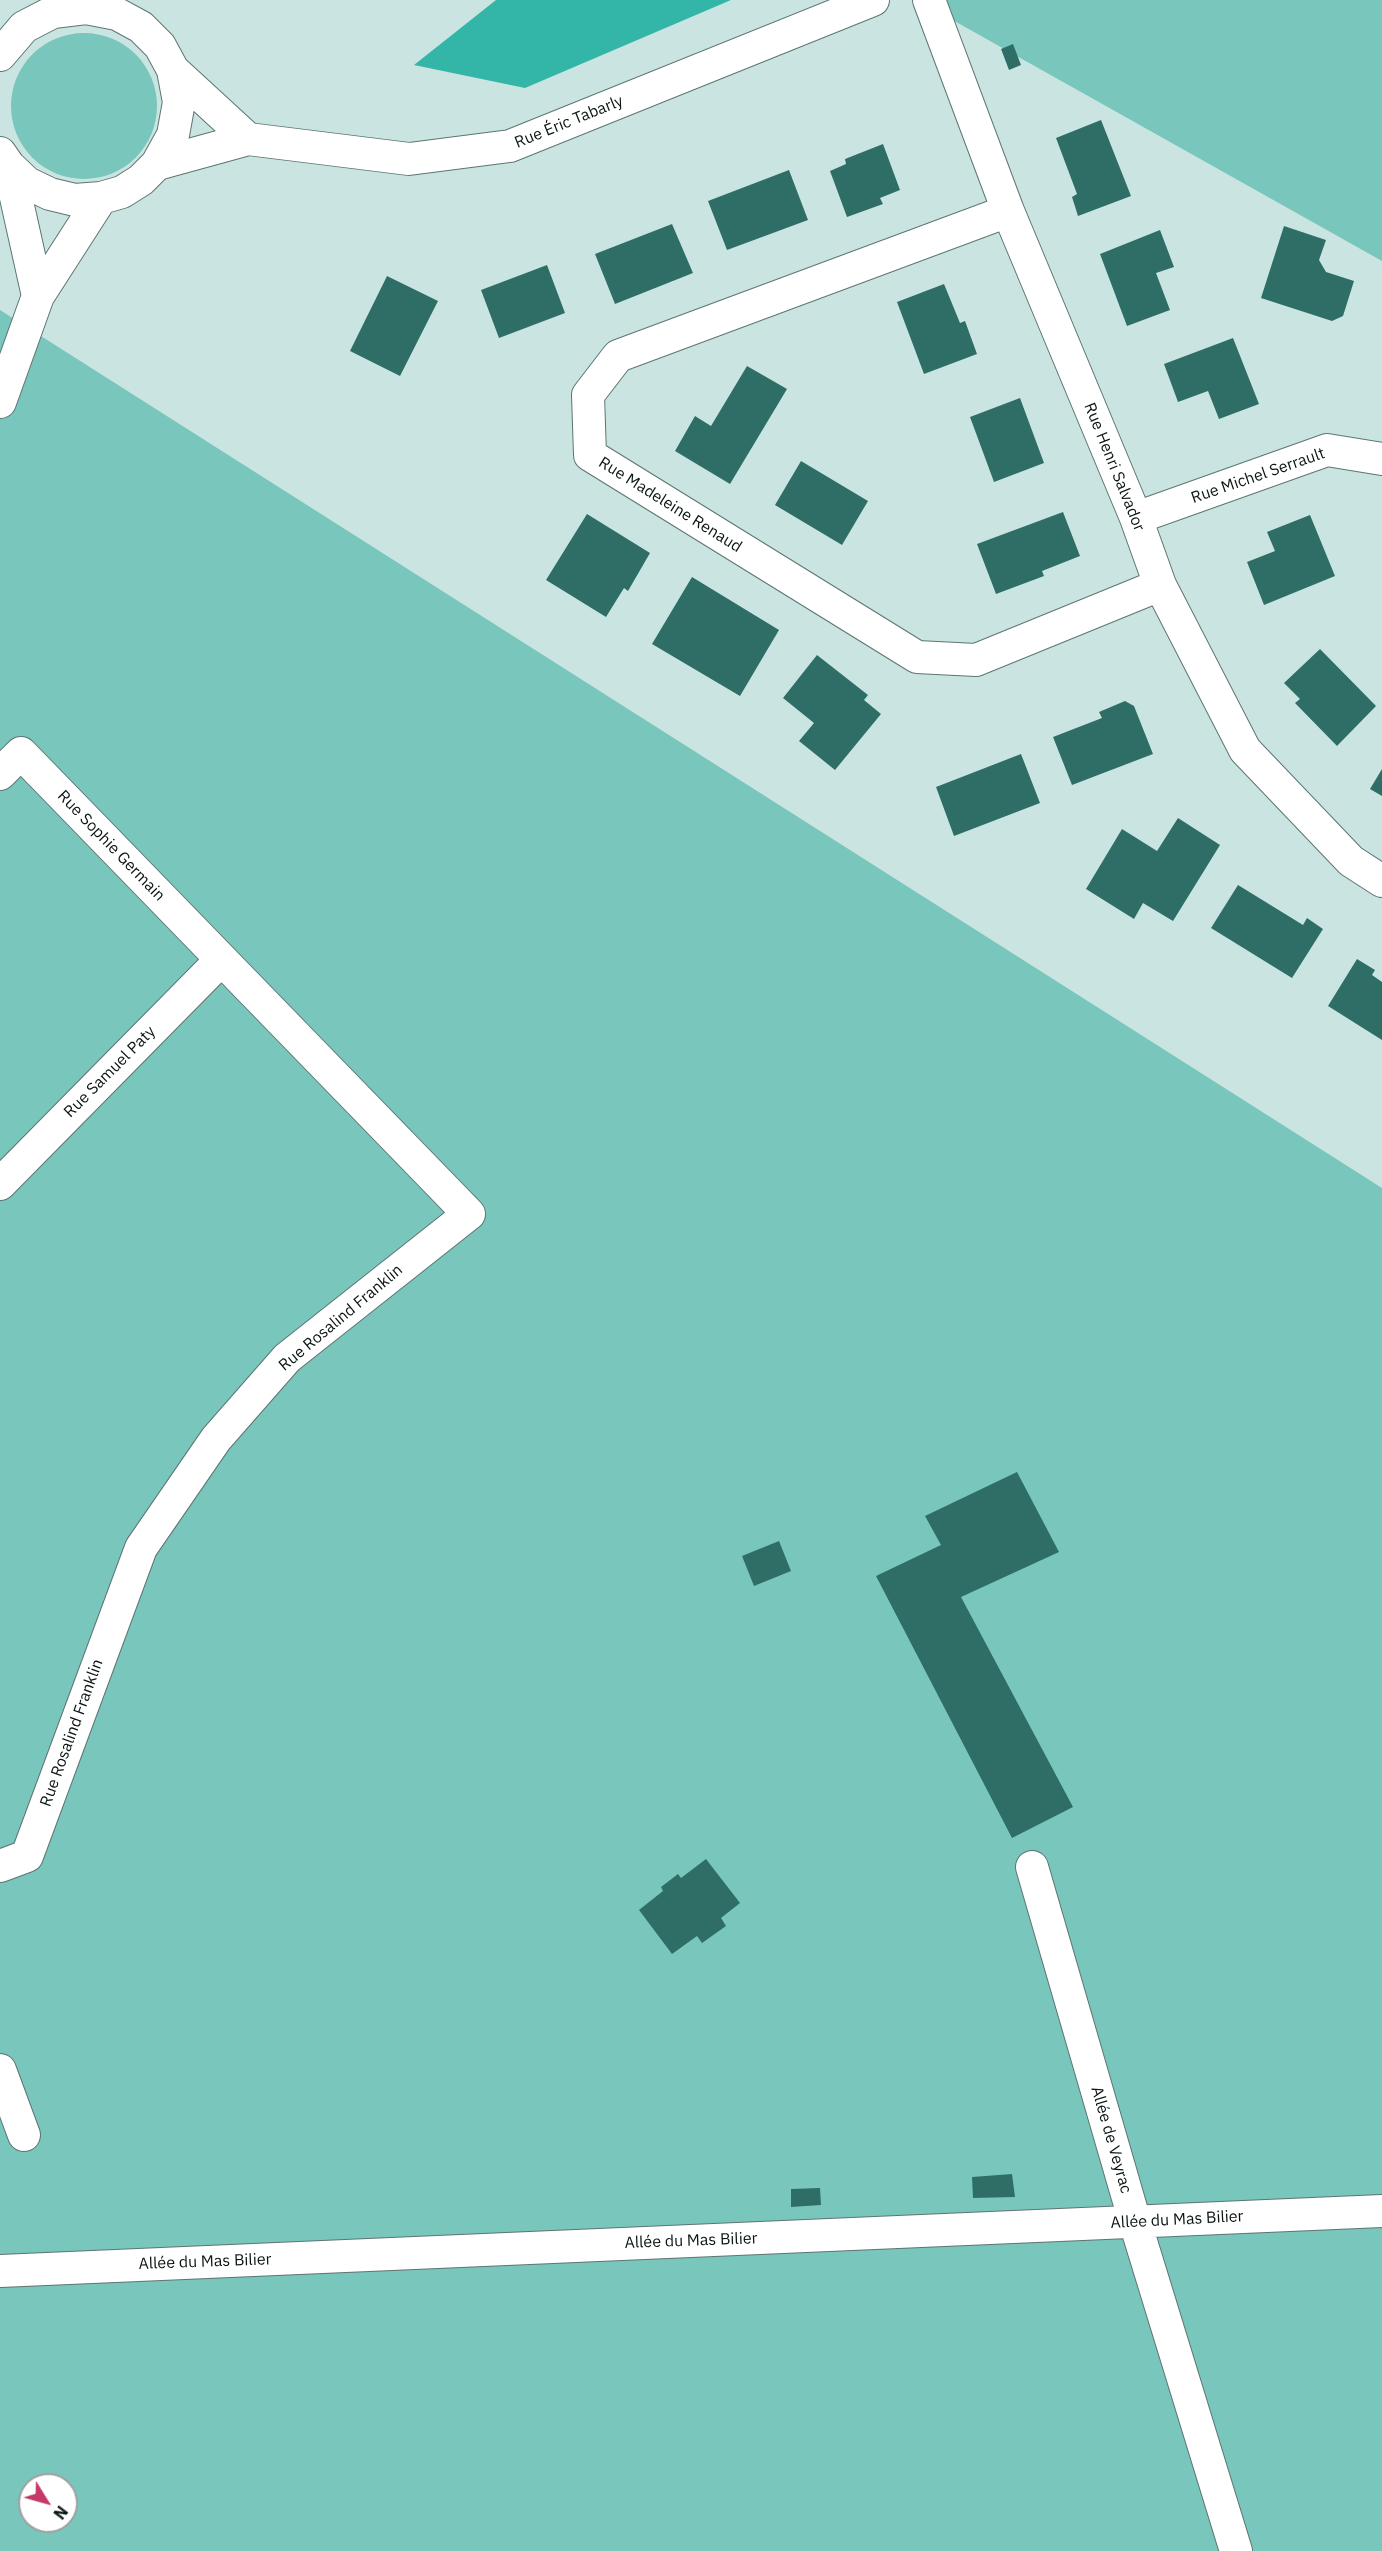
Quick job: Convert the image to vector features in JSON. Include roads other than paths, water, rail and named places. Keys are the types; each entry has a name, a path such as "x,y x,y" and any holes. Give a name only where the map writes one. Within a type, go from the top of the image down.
{"street":[{"name":"Rue Éric Tabarly","path":"157,164 248,139 408,159 510,146 873,0"},
{"name":"Rue Henri Salvador","path":"929,0 1008,211 1136,518 1160,585 1245,750 1351,861 1382,881"},
{"path":"1,52 24,27 53,12 86,8 117,14 141,27 160,46 173,70 179,102 173,135 157,164 141,180 122,192 101,198 75,200 50,194 27,183 4,160"},
{"path":"173,70 248,139"},
{"path":"4,160 38,296"},
{"path":"0,402 38,296 101,198"},
{"name":"Rue Madeleine Renaud","path":"1008,211 618,356 588,395 590,455 917,657 976,660 1160,585"},
{"name":"Rue Michel Serrault","path":"1136,518 1327,450 1382,459"},
{"name":"Rue Sophie Germain","path":"0,774 21,753 221,960"},
{"name":"Rue Samuel Paty","path":"0,1184 221,960"},
{"name":"Rue Rosalind Franklin","path":"0,1866 27,1856 141,1548 216,1439 287,1358 469,1214 221,960"},
{"name":"Allée de Veyrac","path":"1032,1867 1135,2222 1236,2551"},
{"path":"0,2070 24,2135"},
{"name":"Allée du Mas Bilier","path":"0,2271 1382,2211"}]}
